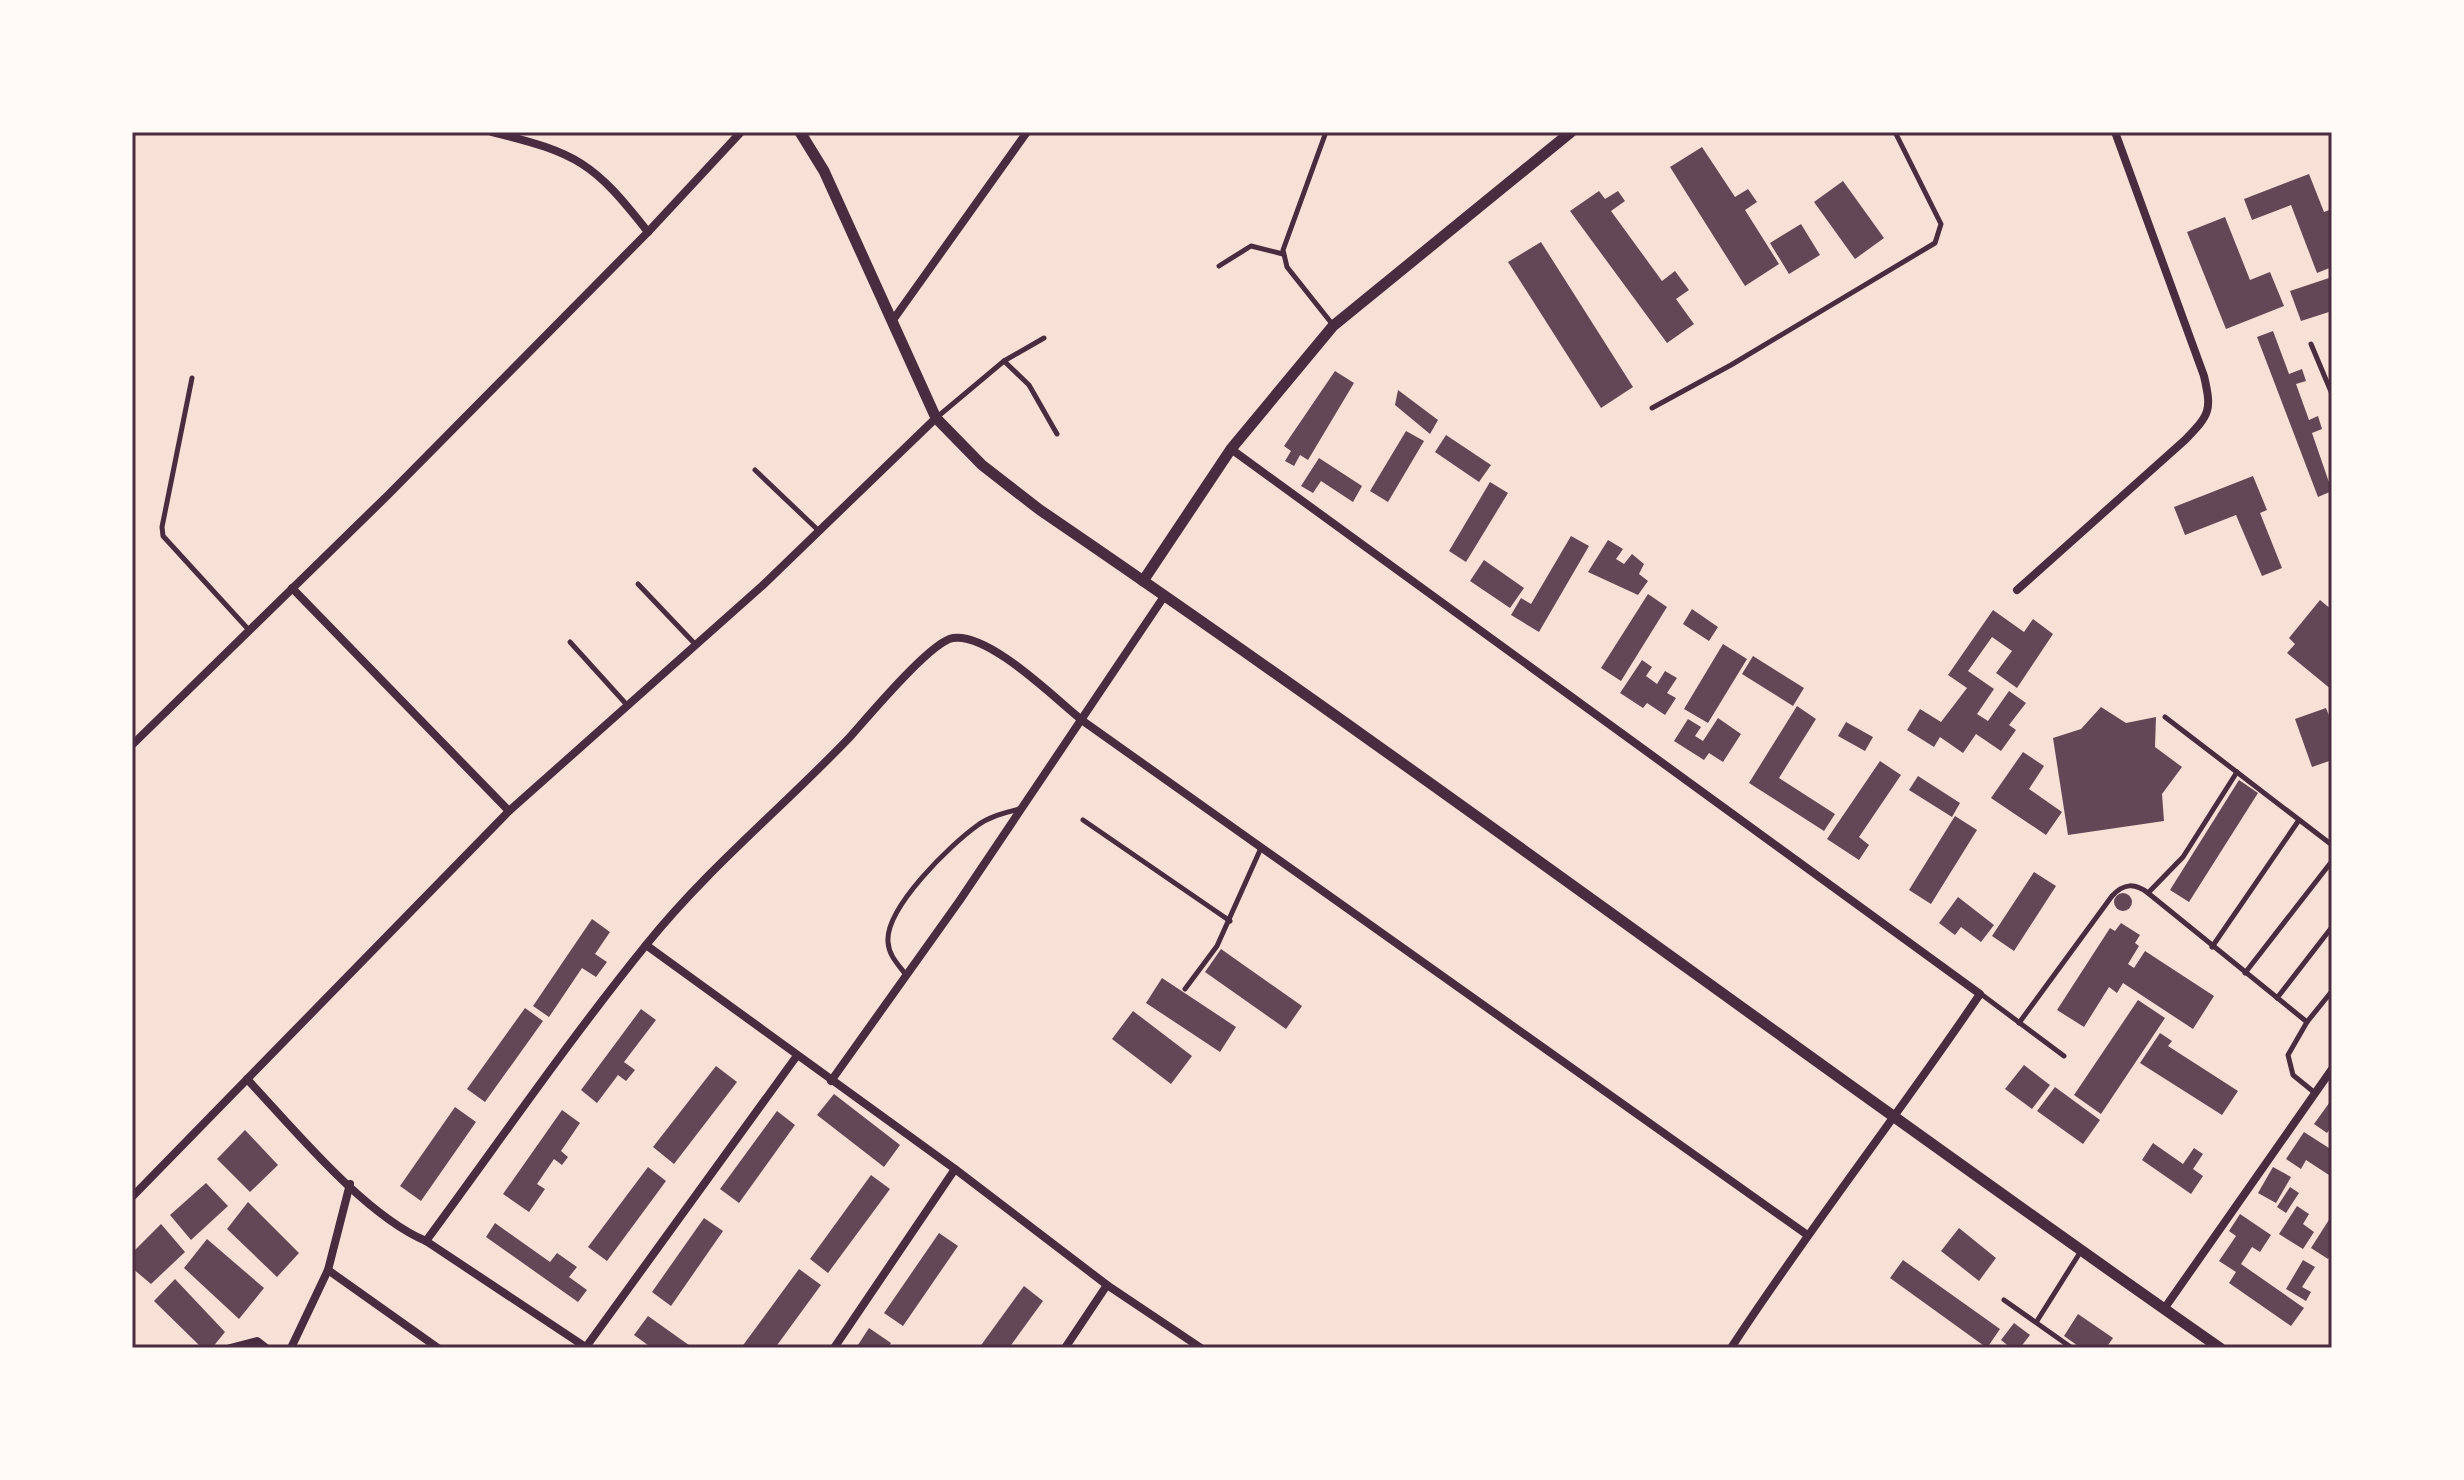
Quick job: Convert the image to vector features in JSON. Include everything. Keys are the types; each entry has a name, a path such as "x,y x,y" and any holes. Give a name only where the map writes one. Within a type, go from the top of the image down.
{"street":[{"path":"492,132 536,143 581,161 604,178 648,232"},
{"path":"132,745 648,232 741,132"},
{"path":"800,132 824,171 936,418 982,465 1040,510 1165,595 1895,1120 2220,1348"},
{"path":"893,320 1027,132"},
{"path":"1143,581 1231,449 1333,326 1571,132"},
{"path":"2017,590 2185,440 2206,418 2210,408 2204,376 2115,132"},
{"path":"132,1197 509,811 696,645 936,418"},
{"path":"1231,449 1980,994 1895,1120 1806,1234 1731,1348"},
{"path":"292,588 509,811"},
{"path":"831,1081 1083,721 1165,595"},
{"path":"426,1241 646,945 726,855 783,805 907,675 947,639 960,638 979,643 1004,658 1083,721 1806,1234"},
{"path":"646,945 796,1057 955,1169 1107,1285 1201,1348"},
{"path":"247,1079 350,1184 397,1226 426,1241 586,1348 796,1057"},
{"path":"2164,1309 2332,1069"},
{"path":"834,1348 955,1169"},
{"path":"291,1348 328,1270 350,1184"},
{"path":"328,1270 438,1348"},
{"path":"1065,1348 1107,1285"},
{"path":"230,1348 257,1341 266,1348"}],"lane":[{"path":"1326,132 1283,254 1287,267 1333,326"},
{"path":"1652,408 1757,350 1935,243 1941,224 1895,132"},
{"path":"1219,266 1251,246 1283,254"},
{"path":"936,418 1004,361 1044,338"},
{"path":"2311,344 2332,394"},
{"path":"1004,361 1029,385 1057,434"},
{"path":"192,378 162,527 163,536 248,629"},
{"path":"755,470 819,531"},
{"path":"638,584 696,645"},
{"path":"570,642 628,706"},
{"path":"2165,717 2332,845"},
{"path":"2148,893 2183,857 2237,772"},
{"path":"907,975 890,954 887,939 898,909 954,845 979,824 1023,808"},
{"path":"1083,820 1230,921"},
{"path":"2212,947 2299,820"},
{"path":"1185,989 1217,946 1262,847"},
{"path":"2245,973 2332,861"},
{"path":"2019,1023 2114,893 2132,885 2148,893 2307,1022"},
{"path":"2277,998 2332,927"},
{"path":"2315,1093 2293,1075 2288,1066 2291,1045 2332,991"},
{"path":"1980,994 2064,1056"},
{"path":"2037,1321 2082,1250"},
{"path":"2004,1300 2072,1348"}],"building":[{"path":"1702,147 1735,197 1748,189 1757,202 1745,210 1779,264 1745,286 1670,167"},
{"path":"2309,174 2324,212 2332,209 2332,267 2317,273 2291,205 2252,220 2244,199"},
{"path":"1843,181 1884,238 1855,259 1814,202"},
{"path":"1599,191 1605,199 1618,191 1625,201 1611,211 1662,281 1675,271 1689,290 1676,299 1694,324 1667,343 1570,211"},
{"path":"2225,217 2250,280 2270,272 2284,306 2226,329 2187,232"},
{"path":"1801,224 1820,255 1789,274 1770,243"},
{"path":"1541,242 1633,387 1601,408 1508,262"},
{"path":"2332,277 2332,311 2301,321 2290,291"},
{"path":"2273,331 2289,374 2302,369 2306,381 2296,384 2309,420 2318,416 2322,429 2312,433 2332,491 2318,497 2257,337"},
{"path":"1335,371 1354,383 1308,460 1300,455 1294,466 1285,461 1291,451 1284,446"},
{"path":"1398,390 1438,420 1430,434 1395,405"},
{"path":"1406,431 1424,441 1388,502 1370,491"},
{"path":"1446,435 1491,465 1479,482 1435,452"},
{"path":"1319,458 1362,486 1353,502 1321,481 1313,493 1301,486"},
{"path":"2253,476 2267,510 2260,513 2282,568 2262,576 2236,515 2185,535 2174,507"},
{"path":"1490,482 1508,493 1466,562 1449,551"},
{"path":"1571,536 1589,546 1539,632 1511,615 1521,598 1531,604"},
{"path":"1608,540 1623,549 1616,559 1624,564 1632,554 1644,564 1639,574 1648,581 1638,595 1588,572"},
{"path":"1484,560 1524,588 1510,608 1470,581"},
{"path":"1648,594 1667,607 1621,681 1601,668"},
{"path":"2320,600 2332,610 2332,690 2287,653 2295,644 2289,638"},
{"path":"1692,609 1718,627 1709,641 1683,624"},
{"path":"1993,610 2024,632 2033,619 2053,634 2017,688 1996,673 2012,651 1992,637 1968,671 1994,689 1977,714 1988,721 2009,691 2026,703 2009,725 2016,730 2001,751 1976,734 1963,753 1940,737 1934,747 1907,730 1920,709 1941,722 1967,688 1948,675"},
{"path":"1723,644 1747,659 1708,723 1684,709"},
{"path":"1753,656 1804,688 1793,706 1742,674"},
{"path":"1642,660 1652,667 1646,676 1657,684 1665,671 1677,678 1667,693 1676,698 1665,715 1647,703 1643,708 1620,693"},
{"path":"1797,706 1816,719 1779,778 1835,814 1824,831 1749,783"},
{"path":"2101,707 2126,723 2156,717 2155,747 2182,767 2162,794 2164,821 2068,835 2053,738 2081,729"},
{"path":"2326,708 2332,723 2332,760 2312,767 2295,719"},
{"path":"1718,718 1741,734 1723,762 1709,753 1704,760 1674,741 1688,719 1701,727 1695,736 1703,741"},
{"path":"1846,722 1873,737 1865,751 1838,736"},
{"path":"2023,752 2044,766 2029,789 2062,812 2046,835 1991,798"},
{"path":"1880,761 1901,775 1859,837 1869,845 1859,860 1827,839"},
{"path":"1918,776 1960,803 1952,817 1909,790"},
{"path":"2239,780 2258,793 2189,902 2170,890"},
{"path":"1955,816 1977,830 1931,904 1909,890"},
{"path":"2034,872 2056,886 2014,951 1992,936"},
{"path":"2119,893 2127,893 2132,902 2130,909 2119,911 2114,906 2114,898"},
{"path":"1958,897 1994,925 1981,942 1961,927 1955,935 1939,923"},
{"path":"592,919 610,932 595,954 607,962 596,977 582,968 549,1017 533,1006"},
{"path":"2121,923 2140,935 2135,943 2139,946 2128,964 2134,968 2145,951 2214,996 2193,1029 2123,983 2117,993 2109,987 2084,1027 2057,1010 2110,928 2115,931"},
{"path":"1221,949 1302,1006 1286,1029 1205,972"},
{"path":"1162,978 1236,1027 1220,1052 1146,1003"},
{"path":"2138,1000 2165,1018 2101,1114 2074,1095"},
{"path":"525,1008 543,1021 485,1102 467,1089"},
{"path":"641,1009 656,1020 624,1062 635,1070 626,1081 618,1075 597,1103 581,1090"},
{"path":"1133,1011 1192,1056 1171,1084 1112,1039"},
{"path":"2160,1033 2172,1041 2168,1046 2238,1091 2222,1115 2140,1063"},
{"path":"2024,1065 2050,1085 2032,1109 2005,1089"},
{"path":"716,1066 737,1082 674,1164 653,1147"},
{"path":"2055,1087 2100,1120 2083,1144 2037,1111"},
{"path":"834,1094 900,1145 884,1167 817,1115"},
{"path":"2332,1099 2332,1126 2327,1133 2314,1124"},
{"path":"455,1107 476,1122 421,1201 400,1186"},
{"path":"562,1110 580,1123 561,1151 568,1157 562,1165 554,1159 537,1184 545,1189 529,1212 503,1194"},
{"path":"777,1111 795,1125 739,1203 720,1189"},
{"path":"245,1130 278,1165 250,1192 217,1159"},
{"path":"2304,1132 2332,1150 2332,1177 2306,1160 2301,1169 2286,1159"},
{"path":"2153,1143 2183,1164 2194,1148 2203,1154 2193,1169 2203,1176 2191,1194 2142,1160"},
{"path":"648,1167 666,1181 607,1261 588,1247"},
{"path":"2273,1167 2291,1177 2276,1203 2258,1193"},
{"path":"871,1175 890,1189 828,1273 810,1259"},
{"path":"206,1183 228,1206 191,1240 170,1215"},
{"path":"2290,1187 2299,1193 2286,1213 2277,1207"},
{"path":"248,1202 299,1253 277,1277 227,1229"},
{"path":"2297,1206 2309,1214 2303,1224 2314,1232 2303,1249 2279,1234"},
{"path":"2240,1214 2271,1235 2260,1252 2252,1247 2241,1264 2304,1308 2291,1326 2229,1283 2236,1272 2219,1261 2236,1236 2229,1231"},
{"path":"2332,1215 2332,1253 2328,1259 2311,1248"},
{"path":"704,1218 723,1231 671,1306 652,1292"},
{"path":"495,1223 550,1262 557,1253 577,1267 569,1277 587,1290 578,1302 486,1237"},
{"path":"161,1224 185,1252 151,1284 132,1268 132,1253"},
{"path":"1959,1228 1996,1258 1979,1281 1941,1251"},
{"path":"939,1233 958,1246 903,1326 884,1313"},
{"path":"207,1239 264,1288 239,1319 184,1268"},
{"path":"1903,1260 2000,1329 1987,1348 1890,1278"},
{"path":"2303,1260 2315,1267 2302,1287 2311,1292 2306,1301 2286,1289"},
{"path":"799,1269 821,1285 775,1348 741,1348"},
{"path":"175,1279 225,1332 212,1348 202,1348 154,1301"},
{"path":"1024,1286 1043,1301 1009,1348 979,1348"},
{"path":"2078,1314 2113,1338 2106,1348 2081,1348 2064,1336"},
{"path":"648,1316 693,1348 652,1348 634,1335"},
{"path":"2014,1323 2030,1335 2020,1348 2011,1348 2001,1340"},
{"path":"869,1328 891,1343 888,1348 856,1348"}]}
